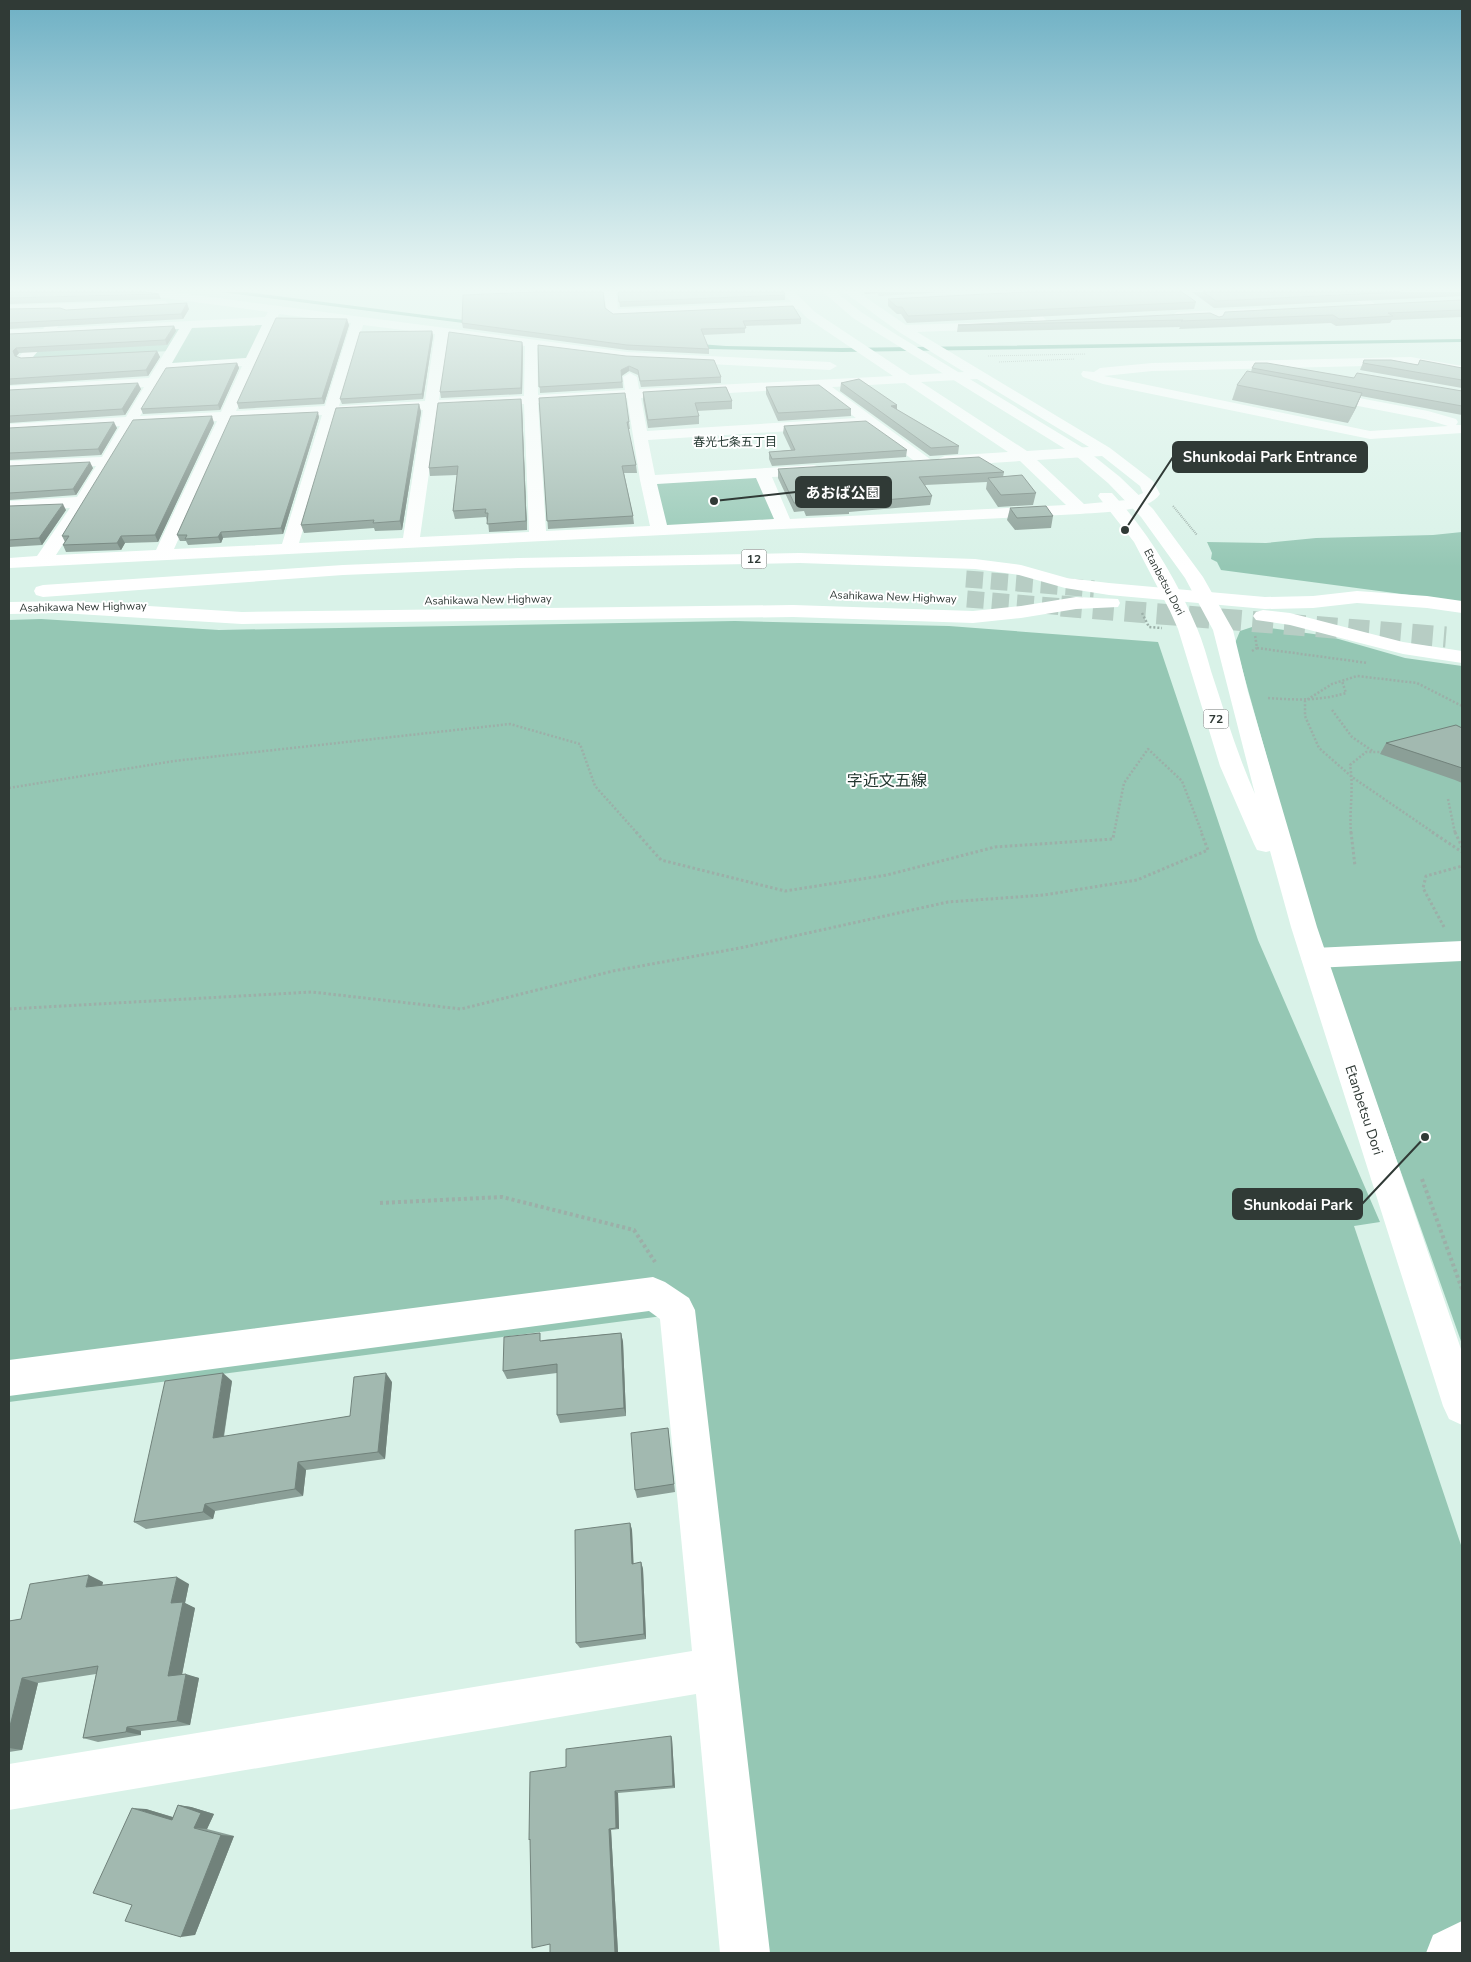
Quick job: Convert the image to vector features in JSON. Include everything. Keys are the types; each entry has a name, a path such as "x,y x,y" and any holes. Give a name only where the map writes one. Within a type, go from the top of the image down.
{"main road":[{"path":"9,390 126,384"},
{"path":"43,561 82,502 153,384"},
{"path":"163,555 241,384"},
{"path":"289,548 339,384"},
{"path":"411,542 435,384"},
{"path":"530,384 538,536"},
{"path":"631,384 648,480 660,530"},
{"path":"9,428 809,384"},
{"path":"819,384 925,462"},
{"path":"913,384 1026,457 1080,509"},
{"path":"944,384 999,419"},
{"name":"Etanbetsu Dori","path":"977,384 1080,452 1147,513 1194,577 1222,630 1304,927 1462,1406"},
{"path":"9,563 1080,509 1133,504 1144,500 1152,494 1147,484 1105,452 993,384"},
{"path":"1120,384 1370,435 1462,427"},
{"path":"1305,392 1428,415 1462,427"},
{"path":"640,436 871,421"},
{"path":"1031,440 1070,466"},
{"path":"906,464 1105,452"},
{"path":"9,466 106,461"},
{"path":"648,480 829,469"},
{"path":"762,474 784,523"},
{"name":"Etanbetsu Dori","path":"1098,488 1123,514 1149,552 1176,602 1188,629 1231,766 1304,927"},
{"path":"9,506 82,502"},
{"name":"12","path":"43,591 342,570 508,564 800,558 975,564 1021,570 1064,583 1290,619 1403,648 1462,657"},
{"name":"Asahikawa New Highway","path":"742,576 801,575 966,579"},
{"name":"Asahikawa New Highway","path":"9,592 445,583"},
{"name":"Asahikawa New Highway","path":"9,608 796,594 882,596"},
{"name":"12","path":"1209,605 1313,602 1358,598 1427,602 1462,607"},
{"name":"12","path":"58,607 242,618 793,611 973,617 1021,612 1076,603 1176,602"},
{"path":"1434,620 1462,624"},
{"path":"1314,958 1462,950"},
{"path":"9,1378 653,1294 677,1310 745,1953"},
{"path":"9,1787 714,1669"},
{"path":"1450,1953 1462,1946"}],"path":[{"path":"1176,511 1197,535"},
{"path":"1257,648 1374,664"},
{"path":"1305,701 1332,684 1357,676 1417,683 1462,706"},
{"path":"1268,698 1305,701 1332,698 1346,693 1342,681"},
{"path":"1305,701 1306,716 1319,748 1352,777 1406,816 1462,852"},
{"path":"1332,710 1352,737 1374,752"},
{"path":"9,788 174,761 510,724 580,744 595,786 661,860 785,892 887,875 995,847 1113,839 1124,783 1148,749 1182,781 1208,850 1137,880 1044,895 948,902 740,948 613,971 460,1009 312,992 9,1010"},
{"path":"1355,866 1350,820 1352,777 1350,765 1366,752 1388,752"},
{"path":"1448,799 1453,809 1453,827 1458,843 1462,847"},
{"path":"1442,930 1444,925 1423,888 1426,876 1462,866"},
{"path":"380,1203 502,1197 634,1230 657,1266 653,1294"}],"shaded area":[{"path":"762,473 784,523 660,530 648,480"},
{"path":"1462,532 1462,602 1221,570 1217,562 1211,559 1212,553 1207,542 1266,543 1316,538 1433,535"},
{"path":"41,619 219,630 735,621 949,626 1158,642 1258,940 1380,1222 1354,1226 1462,1548 1462,1953 759,1953 693,1312 9,1402 9,620"},
{"path":"1255,626 1328,636 1405,658 1462,666 1462,1344 1315,930 1235,643 1240,631"}],"building":[{"path":"138,384 122,409 9,416 9,390"},
{"path":"157,384 228,384 218,405 141,409"},
{"path":"246,384 327,384 322,398 237,403"},
{"path":"345,384 424,384 422,394 340,399"},
{"path":"441,384 521,384 521,388 440,392"},
{"path":"539,384 596,384 539,387"},
{"path":"842,384 866,384 897,405 891,406 959,446 931,448"},
{"path":"1313,384 1362,393 1355,408 1237,385"},
{"path":"1338,384 1419,384 1462,391 1462,406"},
{"path":"819,385 851,409 778,413 766,387"},
{"path":"726,387 732,401 695,403 699,416 648,420 643,392"},
{"path":"625,393 629,422 627,422 636,465 622,466 633,516 547,521 539,398"},
{"path":"521,399 526,521 487,524 488,513 485,513 486,509 453,511 458,466 429,468 438,403"},
{"path":"419,404 400,521 373,523 374,520 301,525 336,408"},
{"path":"318,412 281,528 221,532 218,537 185,539 187,535 177,535 231,416"},
{"path":"212,416 155,535 121,536 117,543 63,545 69,536 62,536 133,420"},
{"path":"866,421 907,450 772,459 769,452 795,450 784,426"},
{"path":"114,422 98,449 9,453 9,428"},
{"path":"979,457 1004,472 919,477 932,496 848,503 850,505 807,507 804,502 794,503 778,469"},
{"path":"90,462 73,489 9,493 9,466"},
{"path":"1022,475 1036,493 1001,495 988,478"},
{"path":"63,504 39,538 9,540 9,506"},
{"path":"1046,506 1053,516 1017,518 1010,508"},
{"path":"1456,725 1462,728 1462,768 1386,743"},
{"path":"540,1333 540,1341 621,1333 624,1408 557,1415 557,1364 503,1371 504,1337"},
{"path":"223,1373 213,1438 350,1416 354,1377 386,1373 378,1452 298,1462 295,1489 205,1504 203,1512 134,1522 165,1381"},
{"path":"668,1428 674,1484 635,1490 631,1433"},
{"path":"630,1523 632,1564 641,1562 644,1634 576,1643 575,1530"},
{"path":"89,1575 86,1587 177,1577 171,1603 183,1602 168,1676 186,1674 177,1721 127,1727 126,1732 83,1738 98,1666 22,1678 9,1730 9,1621 21,1619 30,1584"},
{"path":"671,1736 673,1786 615,1791 616,1828 609,1829 615,1953 550,1953 550,1944 532,1948 529,1840 530,1772 566,1767 566,1749"},
{"path":"178,1805 201,1813 194,1828 221,1835 181,1937 125,1921 132,1905 93,1893 132,1808 172,1820"}],"tunnel":[{"path":"966,579 1094,589"},
{"path":"967,599 1077,608"},
{"path":"1061,606 1446,637"}],"place":[{"name":"あおば公園","path":"714,501"},
{"name":"Shunkodai Park Entrance","path":"1125,530"},
{"name":"Shunkodai Park","path":"1425,1137"}],"district":[{"name":"春光七条五丁目","path":"735,442"},
{"name":"字近文五線","path":"887,781"}]}
